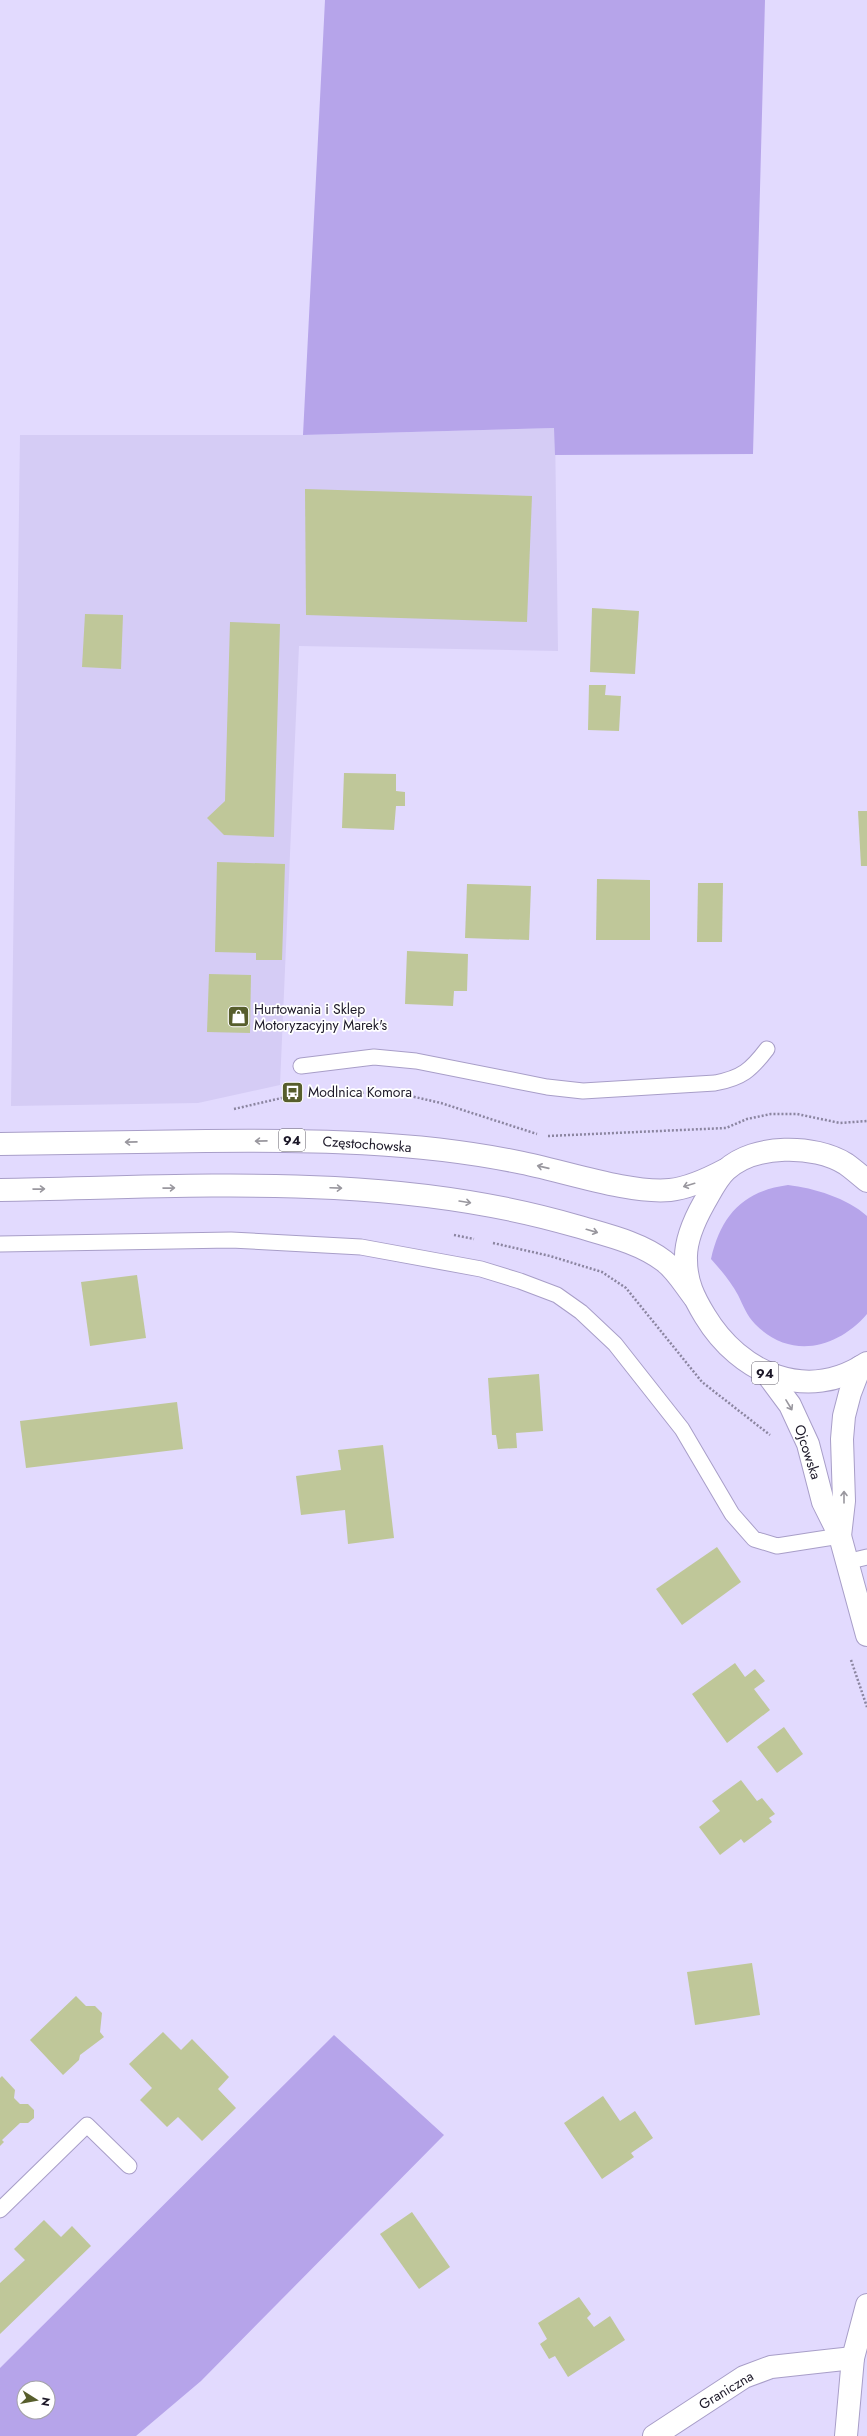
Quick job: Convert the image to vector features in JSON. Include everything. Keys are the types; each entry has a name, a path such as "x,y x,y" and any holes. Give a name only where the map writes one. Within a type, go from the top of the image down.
{"main road":[{"name":"Częstochowska","path":"0,1144 304,1140 378,1142 444,1150 517,1162 627,1187 654,1190 671,1190 688,1186 725,1170"},
{"name":"94","path":"694,1297 687,1276 686,1258 689,1239 698,1213 725,1170 754,1156 772,1150 811,1152 845,1164 867,1168"},
{"name":"94","path":"845,1164 867,1181"},
{"name":"94","path":"0,1190 297,1186 410,1193 492,1206 551,1219 625,1241 643,1248 664,1261 677,1273 694,1297 710,1325 736,1354 751,1366 766,1374 799,1381 818,1380 841,1376 864,1365"},
{"name":"Ojcowska","path":"840,1536 844,1501 842,1439 844,1416 850,1393 864,1365"},
{"name":"Ojcowska","path":"766,1374 780,1390 800,1424 808,1444 823,1502 840,1536 846,1562 860,1591 867,1635"},
{"path":"846,2436 853,2358 867,2305"},
{"name":"Graniczna","path":"654,2436 744,2377 758,2370 771,2367 853,2358"}],"lane":[{"path":"301,1066 374,1057 416,1061 546,1087 583,1091 715,1083 736,1079 754,1065 767,1049"},
{"path":"0,1244 231,1240 361,1247 481,1269 520,1281 557,1294 581,1312 615,1344 682,1429 732,1514 754,1539 777,1546 840,1536"},
{"path":"846,1562 867,1556"},
{"path":"0,2210 87,2125 129,2166"}],"path":[{"path":"322,1090 406,1095 441,1103 538,1134"},
{"path":"232,1110 306,1092"},
{"path":"546,1136 726,1128 747,1119 771,1114 797,1114 840,1123 867,1121"},
{"path":"448,1234 478,1240"},
{"path":"485,1241 550,1256 602,1272 626,1288 702,1382 775,1439"},
{"path":"850,1655 867,1707"}],"shaded area":[{"path":"325,0 765,0 753,454 555,455 554,428 303,435"},
{"path":"555,428 558,651 299,646 280,1085 198,1103 11,1106 20,435 303,435"},
{"path":"788,1185 819,1191 830,1195 850,1204 867,1216 867,1314 855,1326 842,1335 828,1342 813,1346 798,1346 783,1343 769,1335 755,1324 747,1314 732,1285 711,1259 715,1243 721,1230 736,1208 746,1199 758,1193 772,1188"},
{"path":"334,2035 444,2135 201,2381 136,2436 0,2436 0,2368"}],"building":[{"path":"305,489 532,496 527,622 306,615"},
{"path":"592,608 639,611 635,674 590,672"},
{"path":"85,614 123,615 121,669 82,667"},
{"path":"230,622 280,624 274,837 224,835 207,818 225,801"},
{"path":"589,685 606,685 605,695 621,696 619,731 588,730"},
{"path":"344,773 396,774 396,791 405,792 405,806 396,806 394,830 342,828"},
{"path":"858,811 867,811 867,866 861,866"},
{"path":"217,862 285,864 282,960 256,960 256,953 215,952"},
{"path":"597,879 650,880 650,940 596,940"},
{"path":"698,883 723,883 722,942 697,942"},
{"path":"467,884 531,886 529,940 465,938"},
{"path":"407,951 468,954 467,991 454,991 453,1006 405,1004"},
{"path":"209,974 251,975 250,1033 207,1032"},
{"path":"137,1275 146,1338 90,1346 81,1282"},
{"path":"539,1374 543,1431 516,1433 517,1448 498,1449 496,1435 492,1435 488,1378"},
{"path":"177,1402 183,1449 26,1468 20,1421"},
{"path":"383,1445 394,1538 348,1544 345,1510 301,1515 296,1476 341,1470 338,1450"},
{"path":"717,1547 741,1582 682,1625 656,1589"},
{"path":"735,1663 745,1677 755,1669 765,1681 754,1689 770,1710 727,1743 692,1694"},
{"path":"784,1727 803,1754 777,1773 757,1747"},
{"path":"741,1780 757,1801 762,1798 775,1814 769,1818 772,1822 744,1843 741,1839 720,1855 699,1827 720,1811 712,1801"},
{"path":"752,1963 760,2015 695,2025 687,1972"},
{"path":"76,1996 86,2006 95,2006 102,2013 100,2032 104,2037 80,2055 79,2060 63,2075 30,2040"},
{"path":"163,2032 181,2050 192,2039 229,2077 218,2089 236,2108 202,2141 178,2117 167,2127 140,2100 152,2088 129,2064"},
{"path":"2,2076 15,2090 14,2098 20,2104 28,2104 34,2110 34,2118 28,2123 20,2123 2,2140 4,2142 0,2146 0,2078"},
{"path":"603,2096 620,2121 635,2111 653,2138 631,2153 634,2157 602,2179 564,2123"},
{"path":"412,2212 450,2267 419,2289 380,2234"},
{"path":"44,2220 61,2237 72,2226 91,2246 0,2334 0,2283 25,2260 14,2249"},
{"path":"579,2297 591,2314 587,2318 594,2327 610,2316 625,2340 568,2377 555,2356 549,2359 540,2344 547,2339 538,2323"}],"place":[{"name":"Hurtowania i Sklep Motoryzacyjny Marek's","path":"238,1017"},
{"name":"Modlnica Komora","path":"293,1092"}]}
